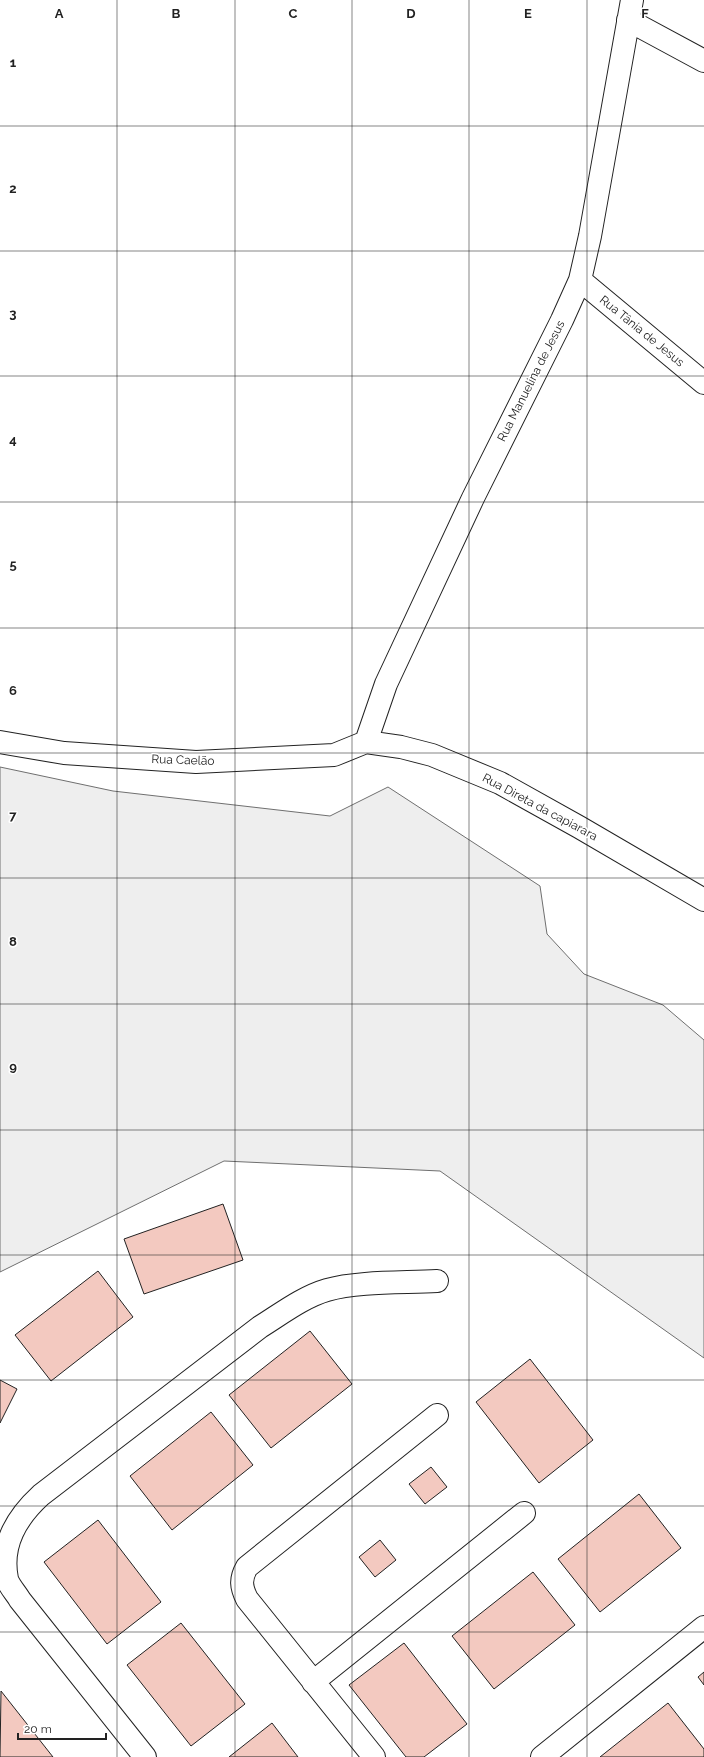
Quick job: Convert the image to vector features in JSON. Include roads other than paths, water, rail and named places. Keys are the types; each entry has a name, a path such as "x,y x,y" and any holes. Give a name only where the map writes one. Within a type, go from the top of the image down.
{"street":[{"path":"630,10 704,61"},
{"name":"Rua Manuelina de Jesus","path":"366,742 389,677 473,498 562,320 580,280 590,236 630,10"},
{"name":"Rua Tânia de Jesus","path":"580,280 704,383"},
{"name":"Rua Caelão","path":"0,742 64,753 196,762 334,755 366,742"},
{"name":"Rua Direta da capiarara","path":"366,742 401,747 432,755 500,782 704,900"},
{"path":"145,1757 20,1600 7,1580 2,1560 5,1543 12,1527 26,1509 40,1495 260,1327 299,1303 327,1290 357,1285 437,1281"},
{"path":"374,1757 247,1599 242,1588 243,1574 247,1567 437,1415"},
{"path":"313,1682 524,1513"},
{"path":"542,1757 704,1627"}]}
